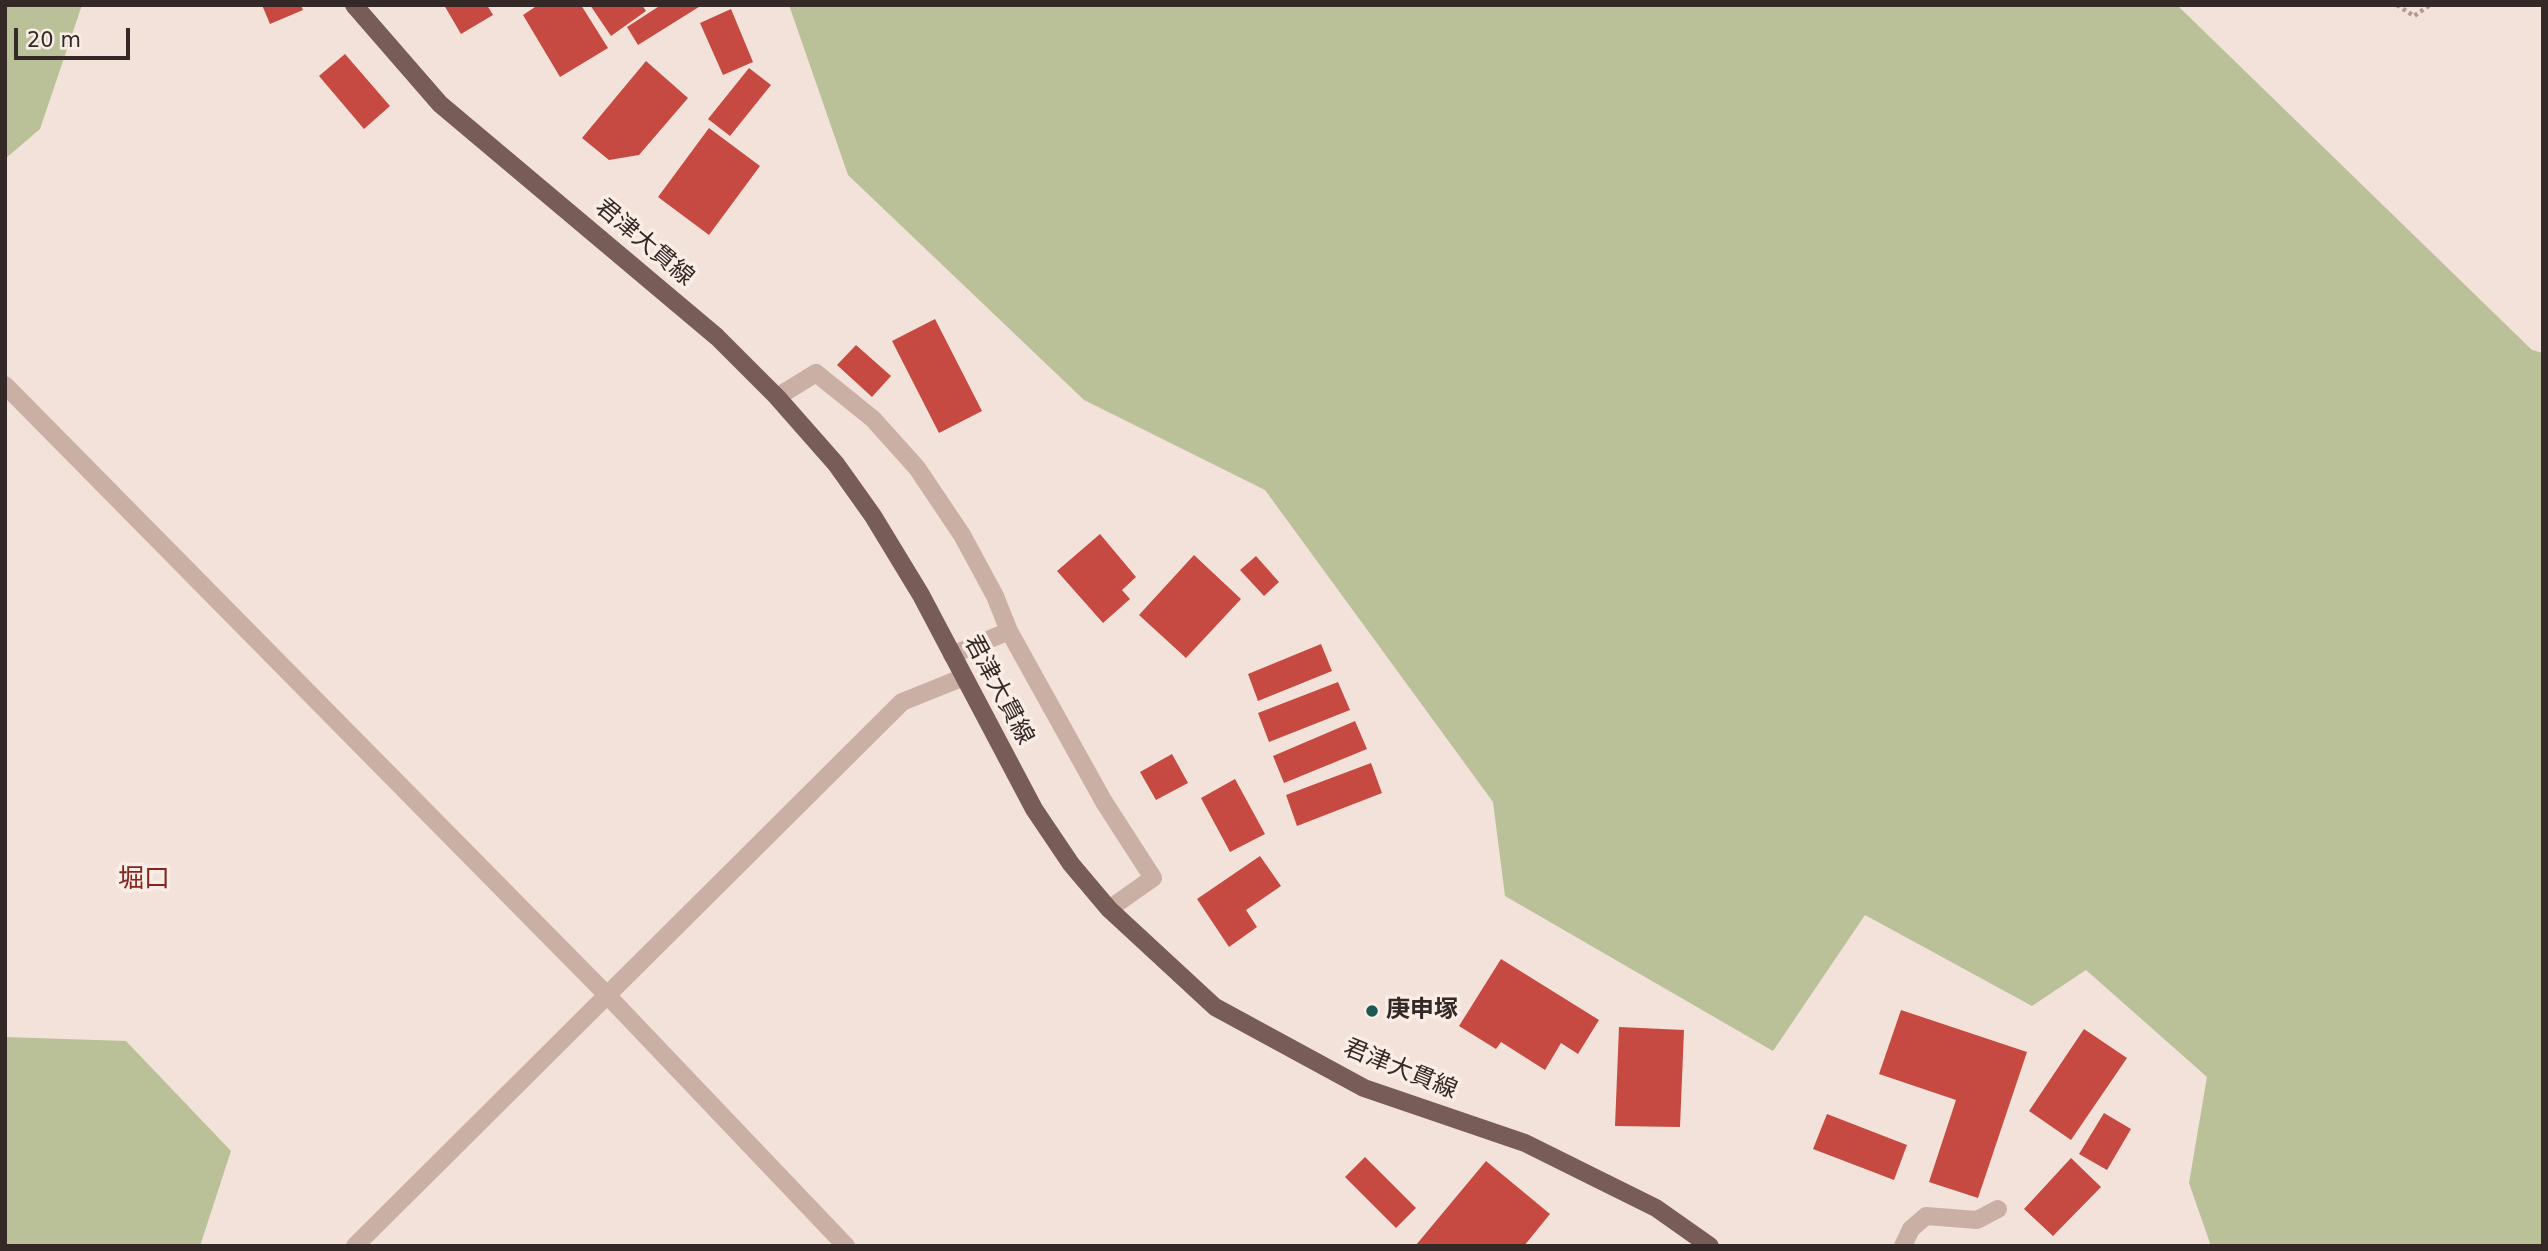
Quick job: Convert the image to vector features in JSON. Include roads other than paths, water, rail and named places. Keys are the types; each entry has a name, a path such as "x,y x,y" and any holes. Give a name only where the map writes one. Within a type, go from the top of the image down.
{"main road":[{"name":"君津大貫線","path":"354,5 439,104 717,337 777,397 836,464 873,516 921,595 1034,809 1071,864 1109,909 1215,1007 1364,1088 1525,1143 1656,1208 1710,1246"}],"street":[{"path":"777,397 816,373 873,419 917,468 962,534 995,596 1009,631 1104,802 1153,878 1109,909"},
{"path":"5,385 607,995 846,1246"},
{"path":"952,655 1009,631"},
{"path":"355,1246 902,702 964,677"},
{"path":"1903,1246 1911,1229 1926,1216 1977,1220 1998,1209"}],"place":[{"name":"庚申塚","path":"1372,1011"}],"district":[{"name":"堀口","path":"144,880"}]}
